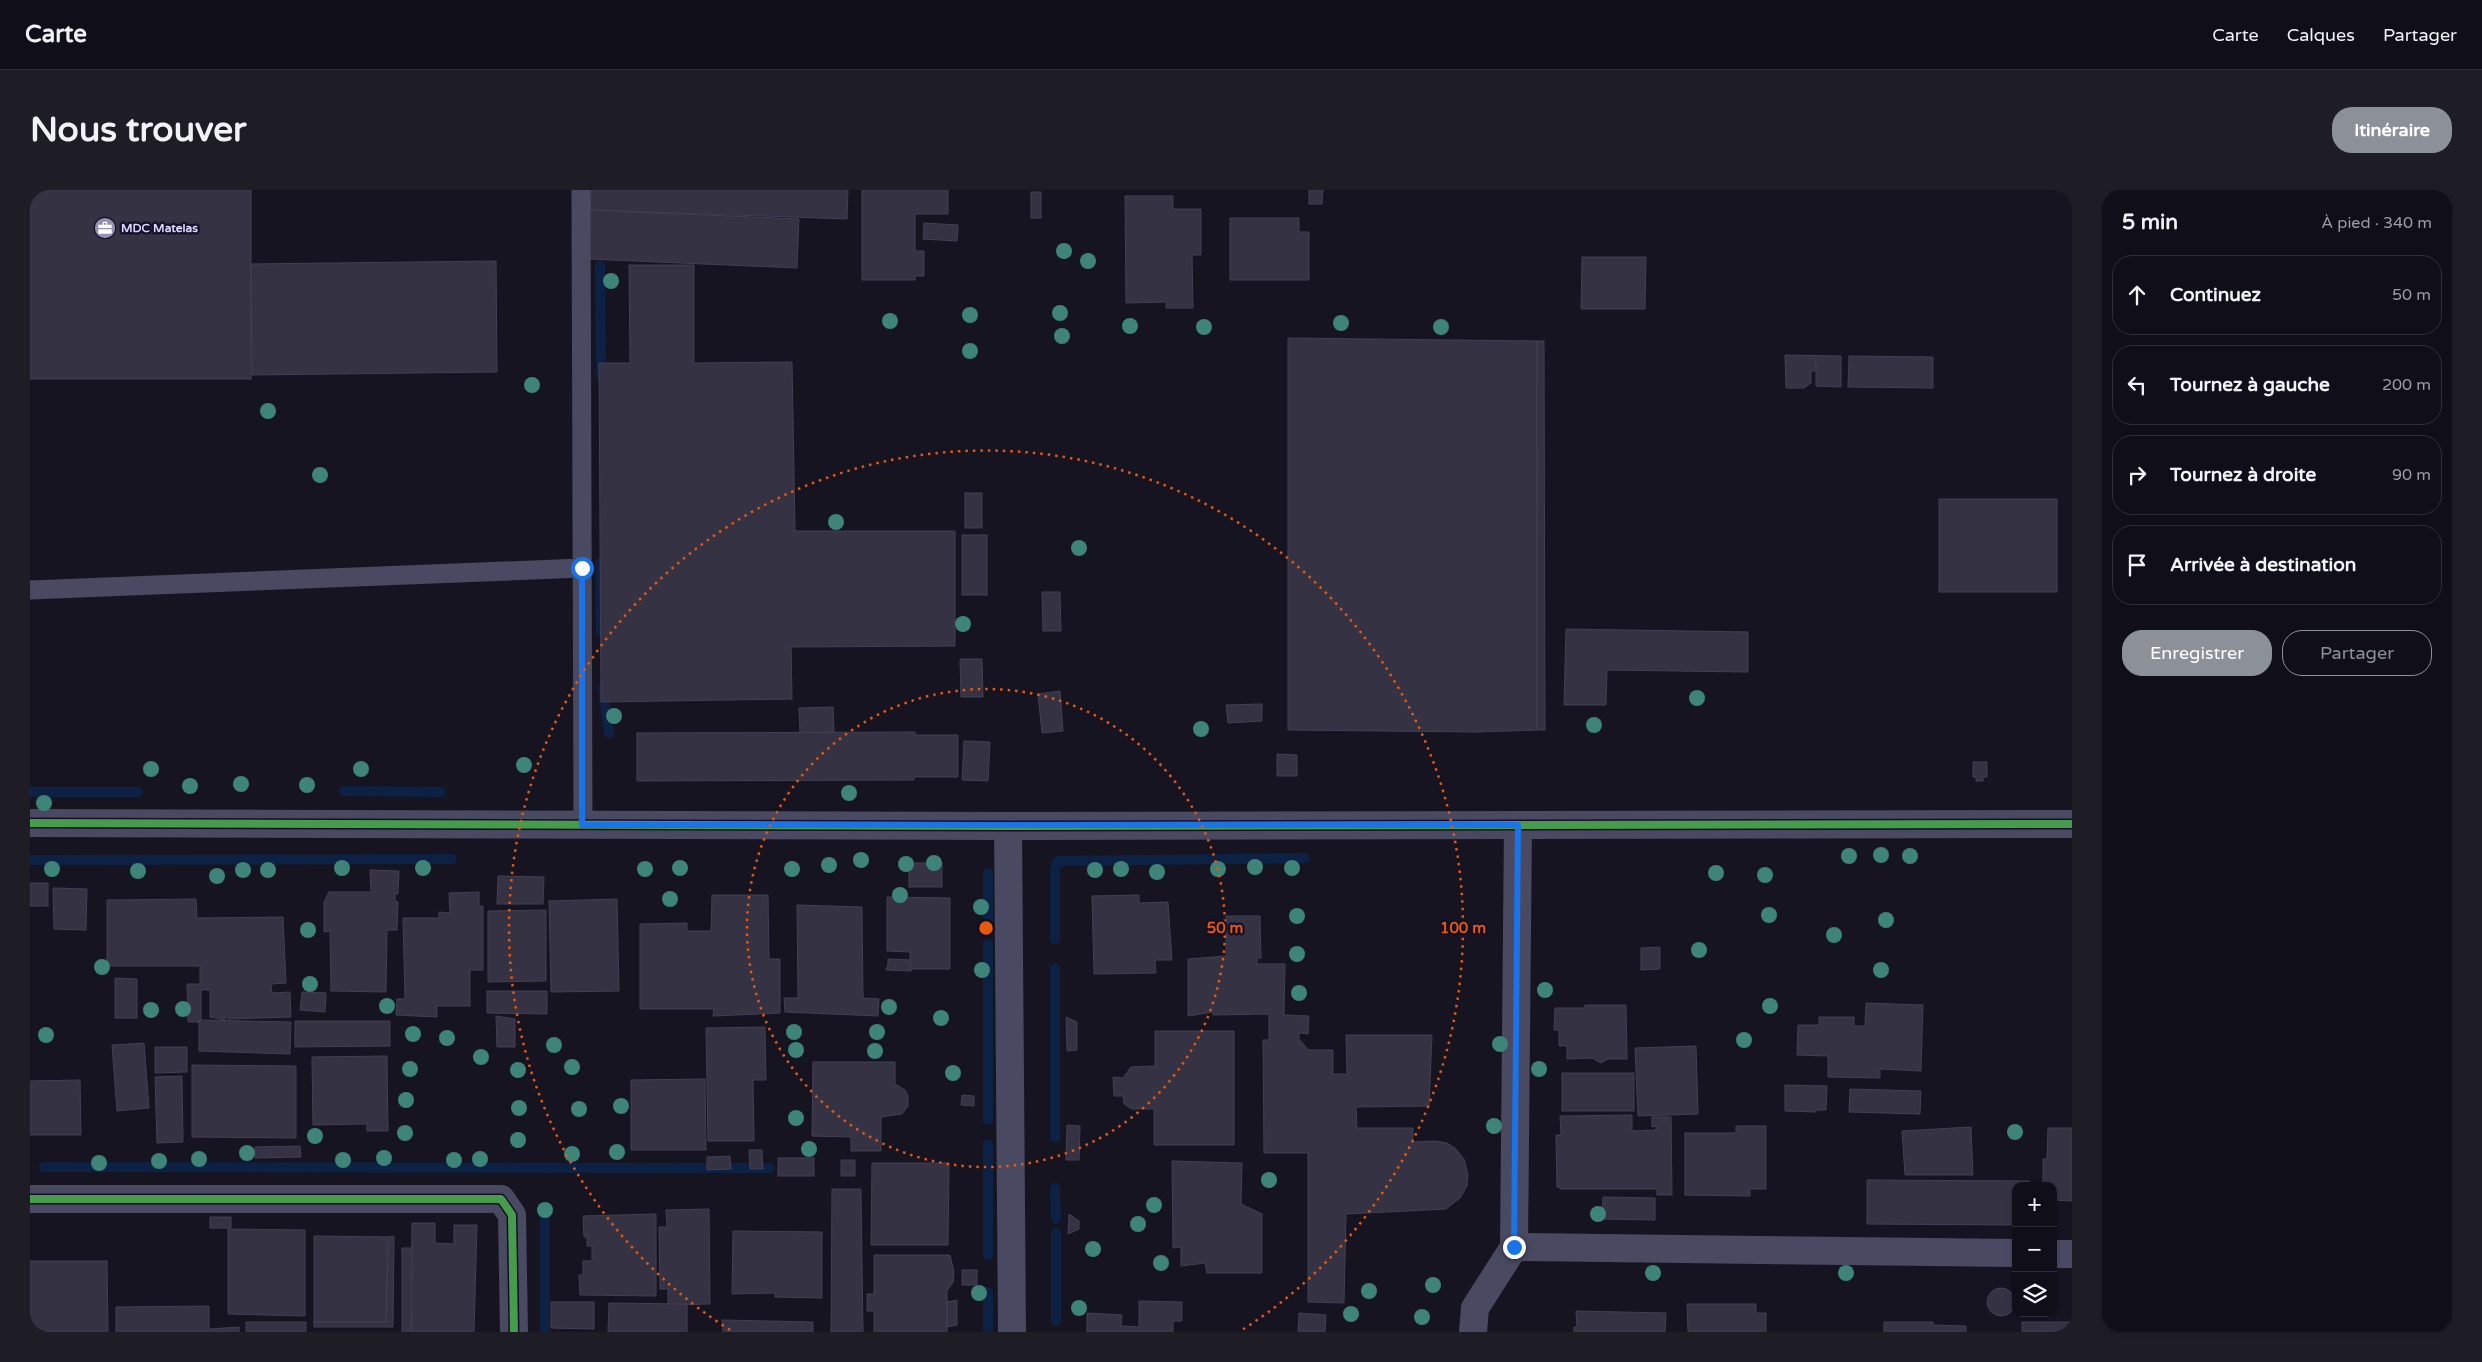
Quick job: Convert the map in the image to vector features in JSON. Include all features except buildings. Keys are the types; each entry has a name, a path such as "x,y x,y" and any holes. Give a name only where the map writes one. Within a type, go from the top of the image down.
{"street":[{"path":"30,823 1008,826 2072,824"},
{"path":"1473,1332 1475,1308 1514,1247 1518,825"},
{"path":"1008,826 1012,1332"},
{"path":"30,1199 501,1199 512,1215 514,1332"},
{"path":"1514,1247 2012,1253"},
{"path":"2057,1254 2072,1254"}],"lane":[{"path":"581,190 582,825"},
{"path":"30,590 582,568"}],"waterway":[{"path":"600,266 601,375"},
{"path":"600,563 601,632"},
{"path":"603,688 609,733"},
{"path":"344,791 441,792"},
{"path":"30,792 138,792"},
{"path":"1055,939 1055,870 1058,861 1305,858"},
{"path":"30,860 452,859"},
{"path":"988,873 988,924"},
{"path":"988,944 988,1120"},
{"path":"1055,968 1055,1138"},
{"path":"988,1144 988,1255"},
{"path":"44,1167 770,1168"},
{"path":"1055,1188 1056,1219"},
{"path":"545,1212 545,1332"},
{"path":"1056,1233 1056,1321"},
{"path":"988,1292 988,1332"}],"cycle path":[{"path":"30,823 1008,826 2072,824"},
{"path":"30,1199 501,1199 512,1215 514,1332"}],"place":[{"name":"MDC Matelas","path":"105,228"}],"route":[{"path":"582,568 582,825 1518,825 1514,1247"}]}
